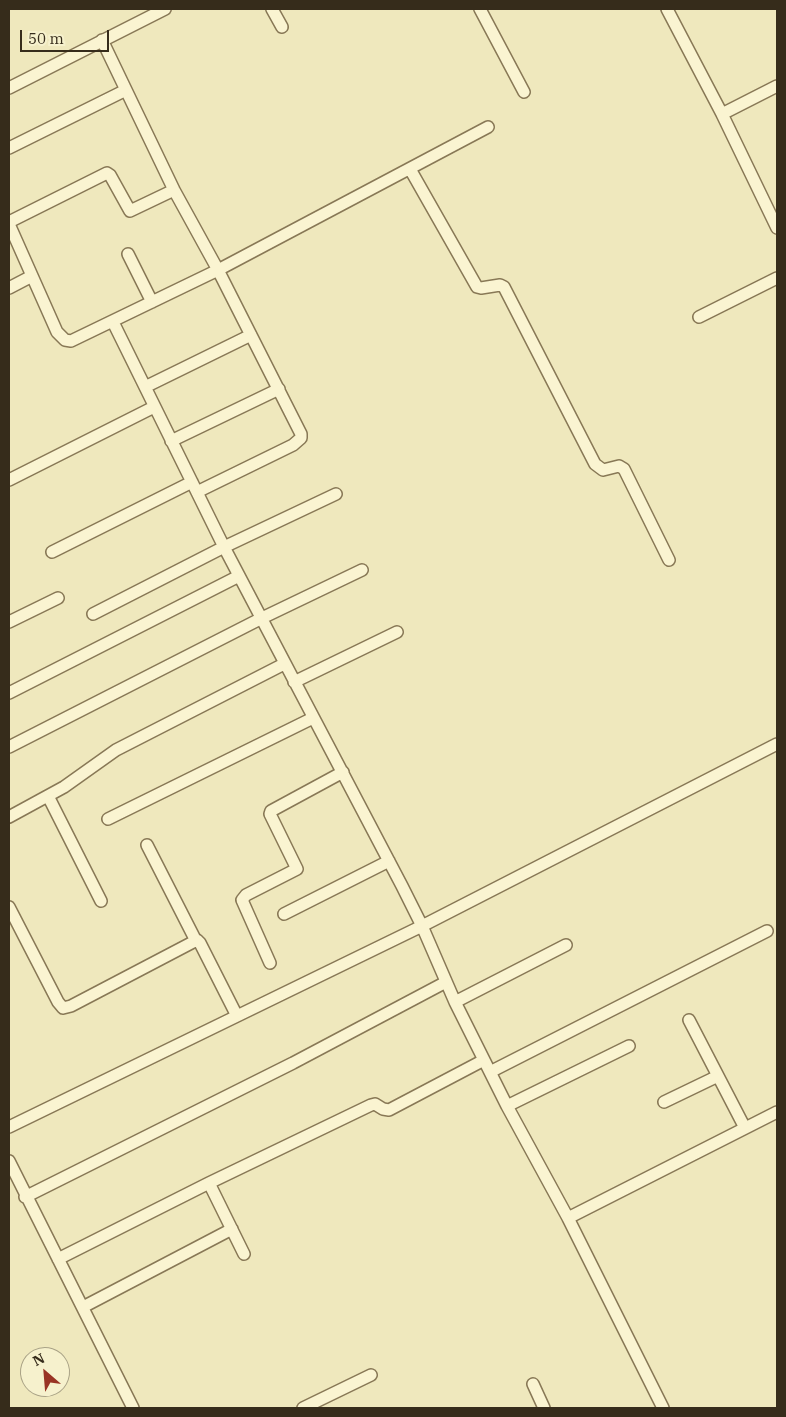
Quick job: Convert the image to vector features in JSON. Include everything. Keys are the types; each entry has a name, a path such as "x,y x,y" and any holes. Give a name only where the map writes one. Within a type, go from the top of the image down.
{"street":[{"path":"9,88 165,9"},
{"path":"272,9 282,27"},
{"path":"480,9 524,92"},
{"path":"667,9 722,114 777,228"},
{"path":"52,552 293,445 301,438 301,432 279,389 218,270 174,190 102,40"},
{"path":"722,114 777,86"},
{"path":"9,148 126,90"},
{"path":"174,190 130,211 107,172 9,223 58,332 65,340 71,341 218,270 488,127"},
{"path":"410,169 477,287 500,286 504,288 595,464 603,470 619,466 624,469 669,560"},
{"path":"128,254 152,302"},
{"path":"9,288 32,276"},
{"path":"699,316 777,278"},
{"path":"112,322 170,441 284,664 343,772 422,926 455,1002 507,1106 568,1218 663,1408"},
{"path":"145,388 251,335"},
{"path":"170,441 279,389"},
{"path":"9,480 154,407"},
{"path":"93,614 224,546 336,494"},
{"path":"9,747 262,618 362,570"},
{"path":"9,693 239,576"},
{"path":"9,622 58,598"},
{"path":"294,682 396,632"},
{"path":"9,817 87,772 104,757 116,750 284,664"},
{"path":"108,819 313,718"},
{"path":"9,1127 422,926 777,744"},
{"path":"270,964 242,900 246,895 297,869 270,811 343,772"},
{"path":"48,796 101,901"},
{"path":"147,845 196,941 199,940 237,1016"},
{"path":"284,914 389,862"},
{"path":"9,907 58,1002 63,1008 71,1006 196,941"},
{"path":"490,1072 767,931"},
{"path":"455,1002 566,946"},
{"path":"25,1197 293,1063 446,982"},
{"path":"689,1020 745,1128"},
{"path":"507,1106 629,1046"},
{"path":"58,1259 209,1183 371,1105 375,1104 389,1110 484,1060"},
{"path":"664,1102 718,1076"},
{"path":"568,1218 777,1112"},
{"path":"10,1166 133,1408"},
{"path":"209,1183 244,1254"},
{"path":"83,1307 232,1230"},
{"path":"303,1408 371,1375"},
{"path":"533,1384 544,1408"}]}
